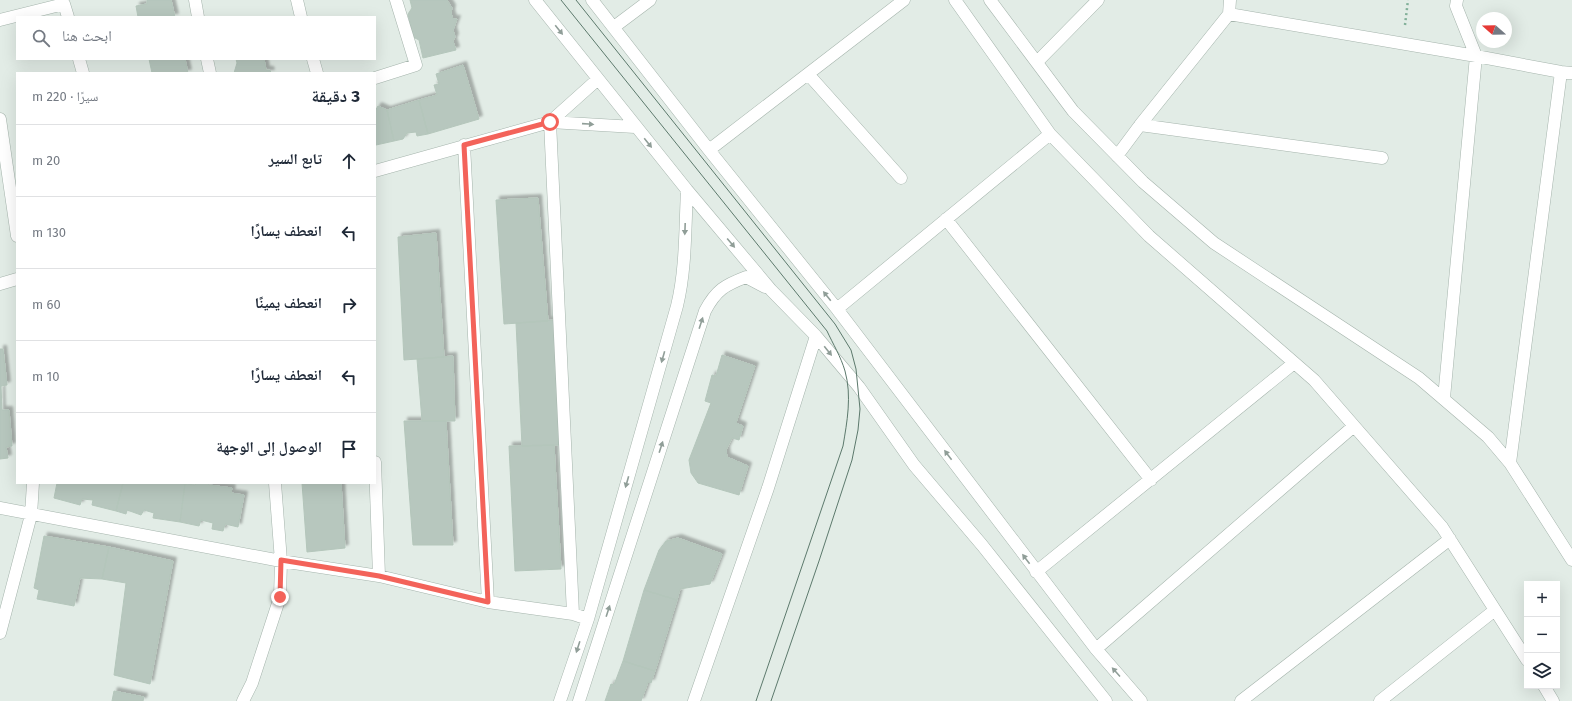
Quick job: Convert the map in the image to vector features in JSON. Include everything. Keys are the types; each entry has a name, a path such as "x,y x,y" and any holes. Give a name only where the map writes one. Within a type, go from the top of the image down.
{"street":[{"path":"195,0 198,16"},
{"path":"296,0 301,16"},
{"path":"376,78 416,64 396,0"},
{"path":"535,0 635,127 687,190 771,290 816,336 859,387 914,465 982,545 1106,701"},
{"path":"592,0 709,150 837,309 1096,649 1142,701"},
{"path":"614,27 650,0"},
{"path":"709,150 904,0"},
{"path":"955,0 1050,134 1149,236 1314,380 1442,527 1524,655"},
{"path":"990,0 1073,111 1143,182 1214,243 1419,378 1488,437 1510,463 1572,560"},
{"path":"1037,62 1098,0"},
{"path":"1117,156 1229,14 1230,0"},
{"path":"1444,398 1476,56 1456,6 1457,0"},
{"path":"0,20 64,4 68,16"},
{"path":"1229,14 1476,56 1566,73 1510,463"},
{"path":"79,60 83,72"},
{"path":"207,60 210,72"},
{"path":"313,60 317,72"},
{"path":"808,74 901,178"},
{"path":"550,122 598,79"},
{"path":"0,119 16,229"},
{"path":"550,122 573,614"},
{"path":"376,171 550,122 635,127"},
{"path":"1140,125 1382,158"},
{"path":"837,309 1050,134"},
{"path":"464,145 488,602"},
{"path":"560,701 588,619 682,289 687,190"},
{"path":"946,219 1151,480"},
{"path":"579,701 705,311 711,299 719,290 730,283 746,277 771,290"},
{"path":"0,284 16,279"},
{"path":"694,701 768,488 816,336"},
{"path":"1036,572 1294,363"},
{"path":"1096,649 1354,426"},
{"path":"0,633 31,515 33,484"},
{"path":"243,701 252,683 280,597 281,560 275,484"},
{"path":"376,484 379,576"},
{"path":"0,508 31,515 281,560 379,576 488,602 573,614 588,619"},
{"path":"1241,701 1450,539"},
{"path":"1380,701 1495,610"},
{"path":"1546,689 1554,701"}],"building":[{"path":"147,0 171,0 175,16 138,16 136,6 147,4"},
{"path":"410,0 447,0 452,8 451,13 453,19 457,19 453,30 455,37 453,41 456,50 423,58 419,40 413,37 408,14 412,8"},
{"path":"149,60 185,60 188,72 152,72"},
{"path":"236,60 264,60 266,70 270,70 271,72 234,72 237,63"},
{"path":"463,65 479,119 428,134 419,100 437,95 434,85 439,84 436,74"},
{"path":"419,100 428,134 417,136 416,132 407,133 403,139 394,141 387,110"},
{"path":"378,106 387,110 394,141 376,145 376,109"},
{"path":"538,198 548,321 504,324 496,200"},
{"path":"436,233 444,357 404,360 398,237"},
{"path":"555,320 563,445 522,446 516,323"},
{"path":"0,349 3,349 7,385 1,386 2,410 9,410 12,446 6,447 8,458 0,459"},
{"path":"722,355 755,366 736,423 743,426 739,440 732,438 726,450 727,457 748,466 739,495 698,483 691,473 689,460 711,403 705,401 712,375 716,376"},
{"path":"453,356 455,421 422,421 417,359"},
{"path":"404,421 446,421 453,545 413,545"},
{"path":"554,445 561,569 515,571 509,446"},
{"path":"57,484 123,484 116,511 92,505 93,500 82,499 80,505 54,498"},
{"path":"123,484 185,484 180,522 153,518 154,513 144,510 141,515 127,510 126,514 116,511"},
{"path":"185,484 208,484 232,488 231,493 244,495 238,527 225,524 223,531 212,529 213,523 201,520 199,526 180,522"},
{"path":"302,484 341,484 345,548 307,552"},
{"path":"44,536 109,547 102,579 80,578 74,606 37,599 39,590 34,588"},
{"path":"678,538 722,554 710,584 680,589 677,600 644,590 659,550 666,541"},
{"path":"109,547 173,561 150,684 114,675 126,583 102,579"},
{"path":"644,590 677,600 655,671 623,661"},
{"path":"623,661 655,671 651,683 648,682 641,701 605,701 611,684 614,685"},
{"path":"114,691 144,697 143,701 112,701"}],"tram line":[{"path":"561,0 827,331 845,371 848,399 843,446 756,701"},
{"path":"576,0 835,324 851,350 856,369 860,409 858,430 852,460 771,701"}],"route":[{"path":"280,597 281,560 379,576 488,602 464,145 550,122"}]}
